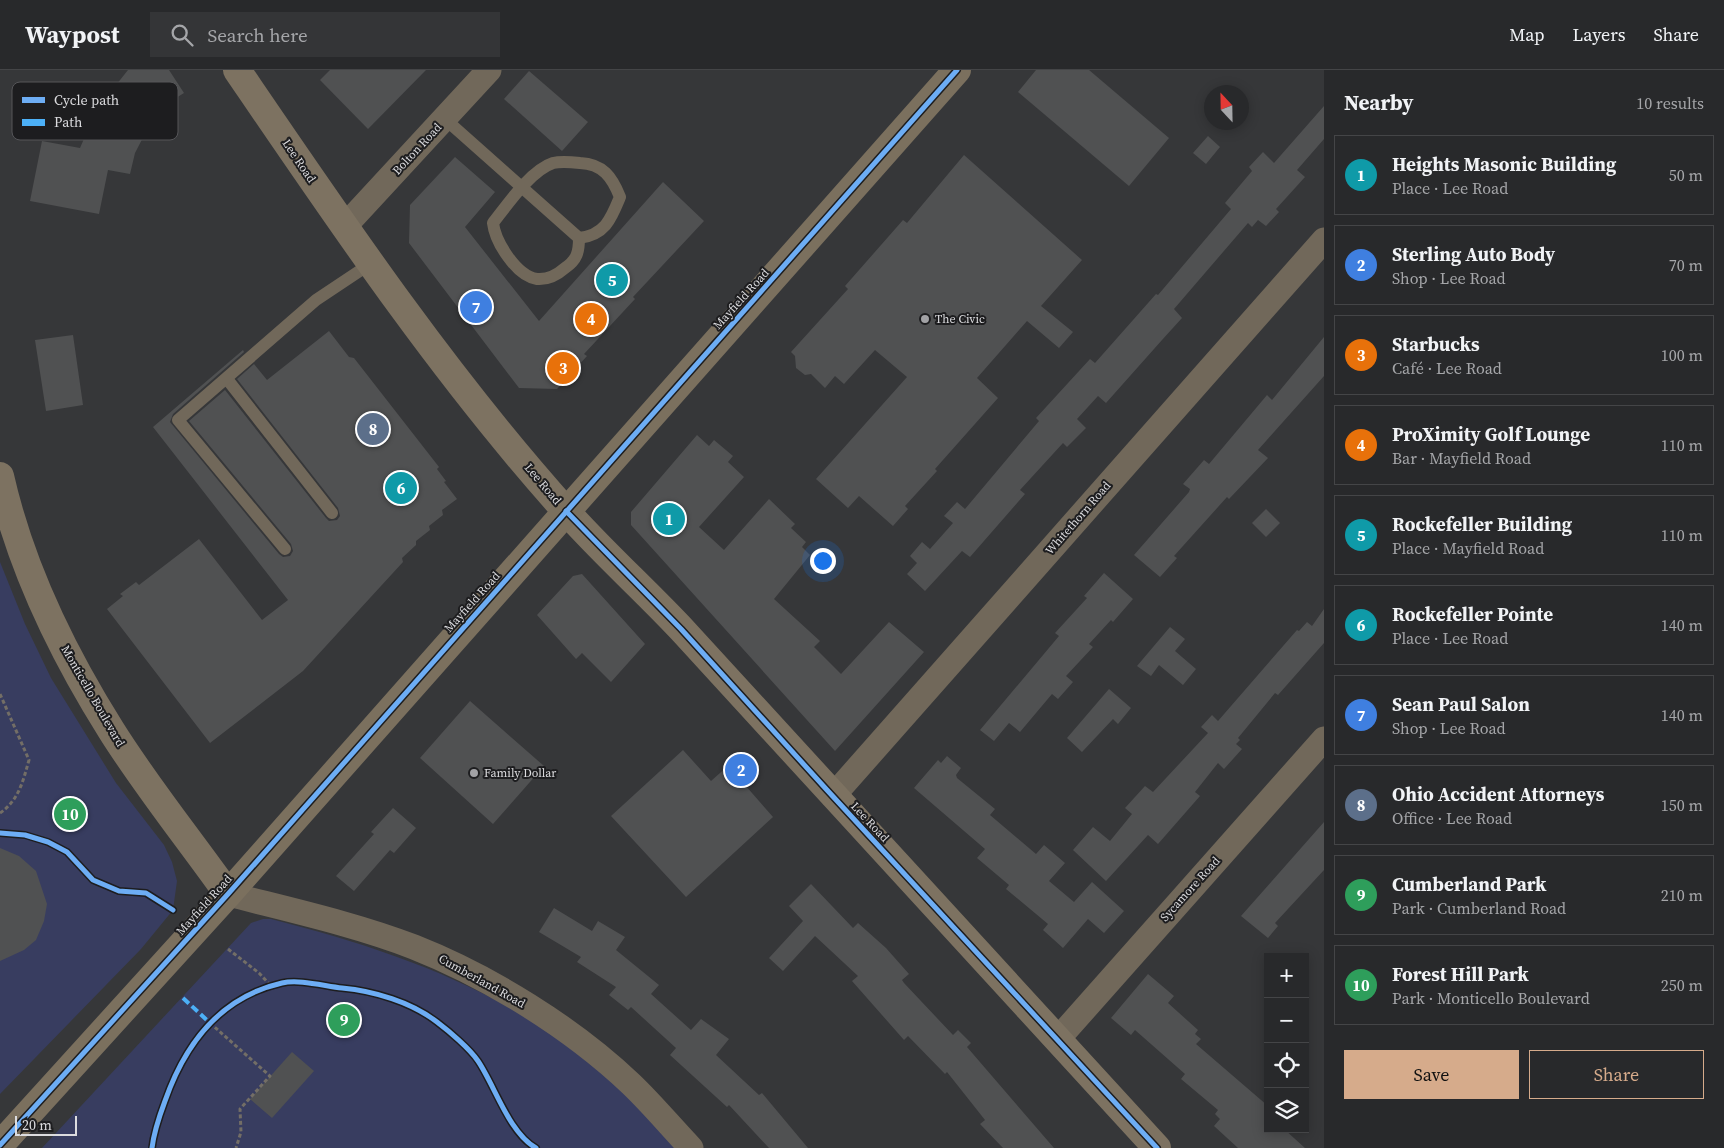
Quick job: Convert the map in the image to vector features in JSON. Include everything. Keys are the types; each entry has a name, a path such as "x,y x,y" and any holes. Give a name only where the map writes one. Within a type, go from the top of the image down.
{"main road":[{"name":"Lee Road","path":"238,70 370,264 438,355 566,511 681,629 1157,1148"},
{"name":"Mayfield Road","path":"0,1145 228,894 957,70"},
{"name":"Monticello Boulevard","path":"0,476 20,543 39,593 62,644 88,692 136,766 228,894"}],"street":[{"name":"Bolton Road","path":"344,227 489,70"},
{"name":"Whitethorn Road","path":"833,796 1324,240"},
{"name":"Sycamore Road","path":"1057,1040 1324,739"},
{"name":"Cumberland Road","path":"228,894 354,927 412,946 469,972 572,1036 631,1084 691,1148"}],"lane":[{"path":"444,119 522,188 579,238 592,237 610,221 620,197 613,179 593,164 568,162 552,164 538,172 522,188 493,223 494,236 520,270 536,279 554,277 573,262 579,252 579,238"},
{"path":"285,549 178,420 316,300 370,264"},
{"path":"226,378 332,513"}],"path":[{"path":"0,694 29,760 18,795 8,808 0,813"},
{"path":"228,949 259,973 272,987"},
{"path":"152,1148 154,1132 176,1070 210,1023 227,1007 255,992 283,983 360,990 399,1001 436,1021 477,1060 508,1116 528,1144 536,1148"},
{"path":"210,1023 270,1076 240,1109 241,1132 236,1148"}],"shaded area":[{"path":"0,562 25,624 51,678 116,783 164,845 172,862 177,881 173,910 141,949 0,1094"},
{"path":"263,919 271,919 319,932 410,962 454,980 538,1024 577,1052 624,1091 675,1148 42,1148 251,923"}],"building":[{"path":"128,70 169,70 177,82 118,82"},
{"path":"330,70 426,70 368,129 320,80"},
{"path":"1036,70 1089,70 1169,138 1129,186 1018,92"},
{"path":"529,71 588,122 562,151 504,99"},
{"path":"178,84 184,93 178,97"},
{"path":"1324,106 1324,139 1297,170 1305,177 1276,209 1279,212 1266,226 1258,220 1252,227 1248,223 1174,309 1182,318 1106,403 1098,396 1077,419 1086,428 1067,447 1063,443 1020,490 1025,494 970,557 962,551 925,591 907,574 917,563 910,556 922,542 930,549 953,523 944,516 957,502 965,509 1039,421 1036,418 1090,359 1095,363 1156,294 1158,295 1231,209 1225,203 1252,171 1249,167 1263,152 1274,163"},
{"path":"1208,136 1220,147 1206,164 1193,153"},
{"path":"83,140 142,140 135,153 130,174 108,170 99,214 30,201 42,141 80,148"},
{"name":"The Civic","path":"964,155 1082,260 1041,306 1073,332 1059,348 1027,321 977,378 998,398 935,469 937,471 905,506 908,509 893,526 859,496 848,508 816,479 907,377 875,350 844,384 835,376 825,388 811,374 805,375 796,368 795,356 791,352 848,289 845,286 903,220 907,223"},
{"path":"455,157 495,192 465,227 539,321 663,182 704,221 633,297 635,299 584,354 587,356 557,389 519,388 409,243 410,205"},
{"path":"329,331 349,357 354,358 439,467 437,469 446,481 444,482 457,499 442,510 443,515 429,526 430,530 416,541 416,545 402,558 403,562 303,671 210,743 107,609 123,596 120,594 136,582 139,585 199,539 262,620 288,600 153,427 243,350 244,352 173,414 170,422 279,554 283,557 290,556 293,551 291,544 189,421 225,390 326,518 329,521 337,520 340,516 338,508 237,379 254,364 267,380"},
{"path":"73,335 83,405 46,411 35,340"},
{"path":"1324,337 1324,376 1258,450 1268,458 1229,499 1227,497 1174,556 1177,558 1160,577 1134,555 1189,492 1190,489 1183,484 1204,460 1209,464 1267,395 1272,400"},
{"path":"697,435 709,446 714,440 733,456 728,462 744,477 699,527 724,550 769,499 795,524 791,528 806,542 802,547 810,555 774,599 820,641 814,647 841,674 889,622 924,652 835,751 631,525 631,512"},
{"path":"1266,509 1280,523 1266,537 1252,523"},
{"path":"1104,573 1133,599 1113,622 1111,620 1089,644 1093,647 1066,676 1073,682 1058,699 1052,694 1020,732 1009,723 994,741 980,730 1059,636 1055,633 1087,598 1084,596"},
{"path":"582,574 645,644 611,682 582,653 576,659 537,615 573,576"},
{"path":"1324,609 1324,643 1278,695 1275,693 1238,738 1240,740 1236,744 1242,749 1224,769 1218,763 1195,792 1200,796 1158,844 1148,835 1106,881 1073,850 1093,827 1110,841 1132,814 1125,808 1145,786 1153,792 1208,733 1201,727 1212,715 1218,721 1297,630 1299,631 1307,622 1312,626"},
{"path":"1170,627 1185,639 1175,651 1196,669 1183,685 1159,665 1151,676 1137,666"},
{"path":"1109,689 1131,708 1118,724 1113,719 1082,752 1067,738"},
{"path":"470,701 544,766 493,824 420,758"},
{"path":"683,750 711,781 738,757 756,776 745,785 773,817 686,897 611,816"},
{"path":"947,756 961,768 956,775 957,778 995,809 990,815 1036,854 1044,845 1065,863 1049,881 1074,902 1092,882 1124,911 1104,933 1088,919 1063,948 1043,930 1048,924 1006,889 1009,885 977,858 985,849 914,788 938,760 941,763"},
{"path":"393,808 416,828 394,853 390,850 354,891 336,876 374,834 371,832"},
{"path":"1324,822 1324,870 1275,923 1278,926 1268,938 1241,916"},
{"path":"0,848 19,856 36,871 47,904 44,921 36,940 24,950 0,961"},
{"path":"811,884 853,928 858,923 886,948 909,974 902,980 904,983 953,1035 958,1030 971,1043 967,1047 1054,1148 1003,1148 980,1124 985,1120 947,1072 945,1074 908,1036 904,1040 852,981 858,976 815,936 783,971 769,958 803,921 789,906"},
{"path":"554,908 592,931 598,921 625,937 616,950 659,985 651,994 691,1030 701,1019 729,1039 716,1055 759,1095 762,1093 808,1148 769,1148 729,1105 727,1107 670,1055 676,1048 631,1007 628,1010 609,995 616,987 577,962 581,957 539,932"},
{"path":"1148,974 1174,996 1168,1003 1198,1030 1195,1034 1201,1039 1196,1044 1264,1103 1264,1133 1288,1133 1305,1148 1238,1148 1214,1126 1220,1119 1215,1114 1218,1110 1181,1079 1185,1074 1135,1030 1131,1035 1111,1018"},
{"path":"292,1052 314,1071 272,1118 250,1099"}],"marked path":[{"path":"183,998 210,1023"}],"cycle path":[{"path":"0,1145 228,894 957,70"},
{"path":"566,511 681,629 1157,1148"},
{"path":"0,833 25,835 48,842 67,852 93,880 119,891 146,893 173,910"},
{"path":"152,1148 159,1118 173,1080 194,1042 223,1011 240,999 260,990 289,982 312,983 379,995 404,1003 427,1015 459,1040 474,1056 518,1132 536,1148"}],"place":[{"name":"Rockefeller Building","path":"612,280"},
{"name":"Sean Paul Salon","path":"476,307"},
{"name":"ProXimity Golf Lounge","path":"591,319"},
{"name":"The Civic","path":"925,319"},
{"name":"Starbucks","path":"563,368"},
{"name":"Ohio Accident Attorneys","path":"373,429"},
{"name":"Rockefeller Pointe","path":"401,488"},
{"name":"Heights Masonic Building","path":"669,519"},
{"name":"Sterling Auto Body","path":"741,770"},
{"name":"Family Dollar","path":"474,773"},
{"name":"Forest Hill Park","path":"70,814"},
{"name":"Cumberland Park","path":"344,1020"}]}
